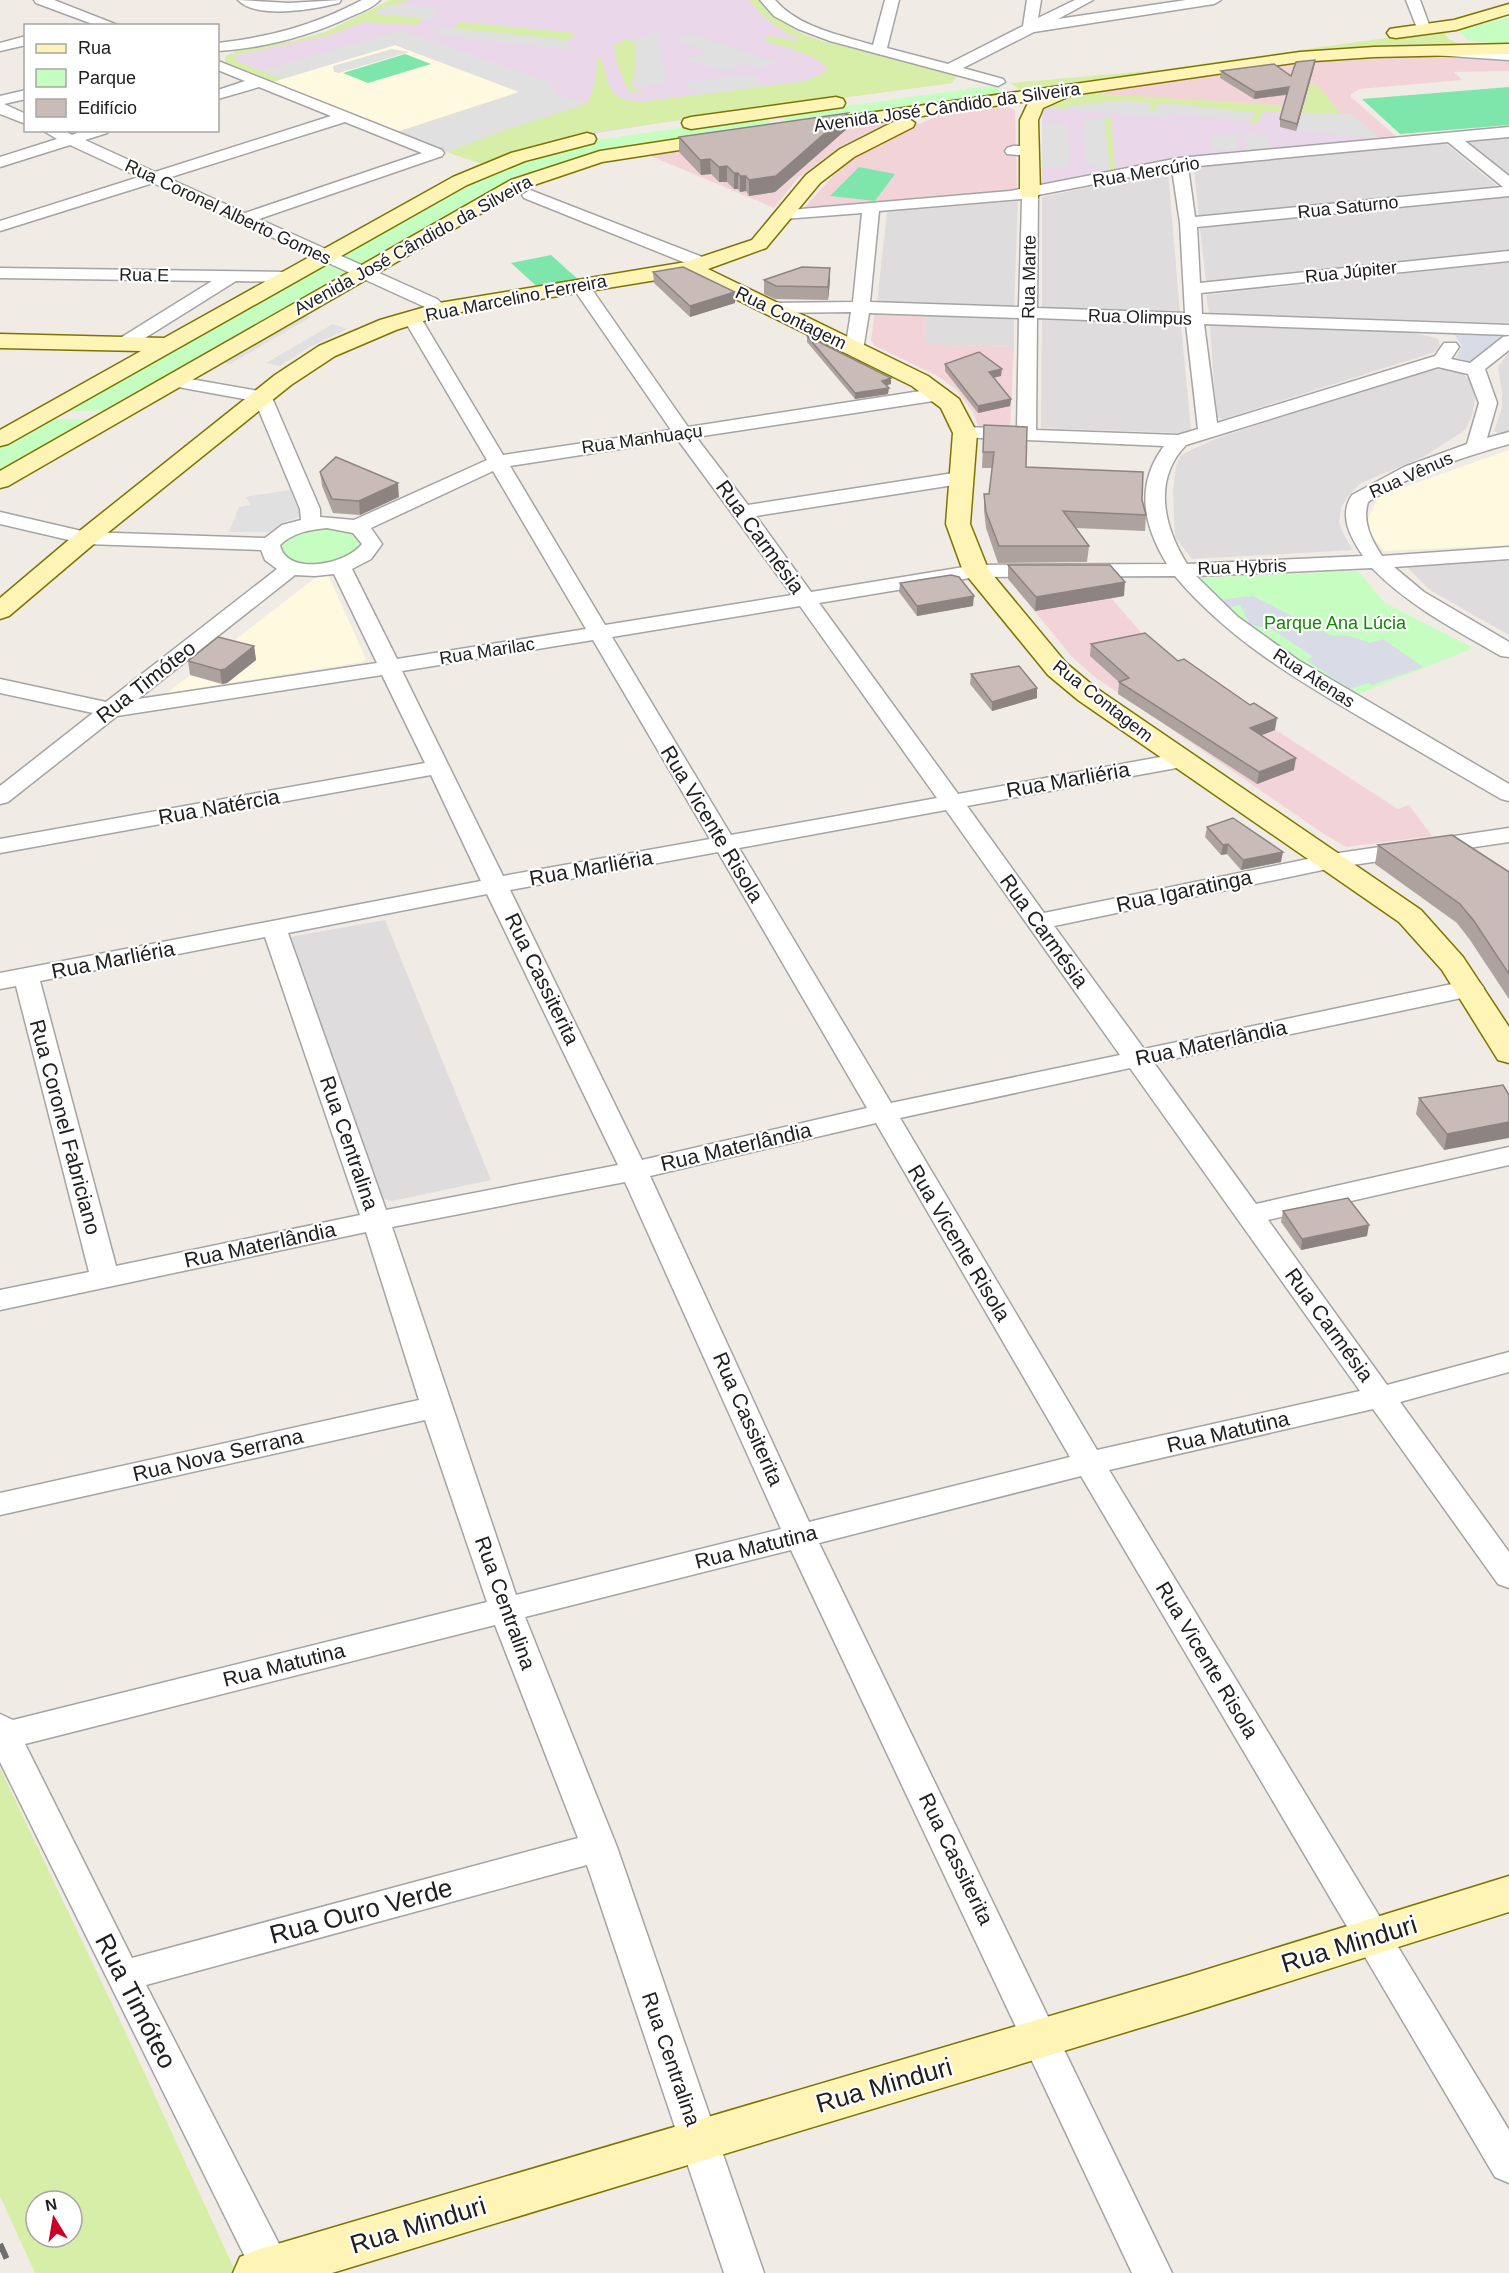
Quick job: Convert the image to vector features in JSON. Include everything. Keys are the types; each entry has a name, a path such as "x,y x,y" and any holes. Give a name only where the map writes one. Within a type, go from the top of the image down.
{"main road":[{"name":"Avenida José Cândido da Silveira","path":"906,94 998,82 1114,73 1424,30 1456,25 1509,9"},
{"path":"1456,25 1457,38 1506,52"},
{"name":"Avenida José Cândido da Silveira","path":"0,481 484,202 530,179 600,157 642,149 1300,57 1337,53 1506,52"},
{"path":"930,110 944,104 1009,93 1010,89 998,82"},
{"path":"1029,120 1035,105 1041,101 1078,88"},
{"path":"987,101 1018,107 1029,120"},
{"name":"Avenida José Cândido da Silveira","path":"672,125 848,102 777,117 776,120 780,124 796,128"},
{"name":"Rua Marcelino Ferreira","path":"0,611 86,538 307,362 327,351 388,325 439,309 697,266 759,244 813,178 847,153 930,110"},
{"name":"Rua Marte","path":"1029,120 1021,151 1030,193"},
{"name":"Avenida José Cândido da Silveira","path":"0,439 436,194 489,168 540,150 604,136"},
{"name":"Rua Contagem","path":"697,266 770,308 920,381 951,404 958,414 965,433 958,524 976,572 1057,669 1105,707 1332,861 1417,922 1446,953 1471,988 1509,1053"},
{"path":"0,340 168,345"},
{"path":"0,416 112,416"},
{"name":"Rua Minduri","path":"268,2271 699,2139 1373,1938 1509,1894"}],"street":[{"path":"41,0 108,24"},
{"path":"245,0 260,4 299,7 334,0"},
{"path":"219,47 305,33 338,19 373,0"},
{"path":"767,0 768,4 784,19 830,37 953,68 998,82"},
{"path":"879,50 892,0"},
{"path":"1030,28 1034,0"},
{"path":"953,68 1086,0"},
{"path":"1030,28 1214,0"},
{"path":"1413,0 1424,30"},
{"path":"83,24 97,20"},
{"path":"0,47 24,41"},
{"path":"219,65 436,153 243,219"},
{"path":"953,68 970,79 968,86"},
{"path":"219,95 258,82"},
{"path":"0,101 24,95"},
{"path":"0,108 24,119"},
{"path":"0,226 344,117"},
{"name":"Rua Coronel Alberto Gomes","path":"53,132 431,303 439,309"},
{"path":"0,162 96,132"},
{"name":"Rua Mercúrio","path":"784,214 1030,193 1179,163 1509,132"},
{"path":"1452,138 1509,184"},
{"path":"1179,163 1188,223 1194,319 1208,430"},
{"name":"Rua Saturno","path":"1188,223 1509,191"},
{"name":"Rua Marte","path":"1026,435 1030,193"},
{"path":"530,195 697,266"},
{"path":"854,350 861,308 871,208"},
{"name":"Rua Júpiter","path":"1193,288 1509,256"},
{"name":"Rua E","path":"0,273 288,277"},
{"path":"123,344 231,277"},
{"name":"Rua Carmésia","path":"580,285 683,433 743,512 1509,1576"},
{"name":"Rua Olimpus","path":"770,308 861,308 1509,330"},
{"name":"Rua Vicente Risola","path":"412,318 1089,1463 1509,2165"},
{"path":"965,433 1179,441 1208,430 1441,360 1450,346 1450,341 1443,334 1423,326"},
{"path":"1441,360 1449,365 1475,368 1509,341"},
{"path":"1475,368 1488,404 1475,448"},
{"path":"173,381 263,397 310,508 311,523"},
{"name":"Rua Manhuaçu","path":"356,527 497,462 940,394"},
{"path":"1475,448 1509,438"},
{"name":"Rua Atenas","path":"1179,441 1165,459 1156,494 1157,519 1164,541 1181,570 1211,604 1247,634 1329,689 1509,794"},
{"name":"Rua Vênus","path":"1475,448 1377,486 1359,499 1355,515 1360,533 1377,562 1412,595 1509,651"},
{"path":"743,512 960,478"},
{"path":"0,518 86,538 270,544 285,531 311,523 335,523 356,527 370,538 372,544 370,551 354,562 341,567 316,570 292,567 273,557 270,544"},
{"name":"Rua Hybris","path":"976,572 1181,570 1377,562 1509,553"},
{"name":"Rua Timóteo","path":"0,797 292,567"},
{"name":"Rua Cassiterita","path":"341,567 634,1171 801,1536 1152,2273"},
{"name":"Rua Marilac","path":"0,686 111,710 976,572"},
{"name":"Rua Marliéria","path":"13,979 275,930 496,885 1182,760"},
{"name":"Rua Natércia","path":"0,846 439,767"},
{"name":"Rua Igaratinga","path":"1036,921 1332,861 1509,835"},
{"name":"Rua Centralina","path":"275,930 376,1221 505,1609 599,1847 744,2273"},
{"name":"Rua Coronel Fabriciano","path":"13,979 105,1277"},
{"name":"Rua Materlândia","path":"0,1300 376,1221 634,1171 882,1113 1471,988"},
{"path":"1249,1215 1509,1156"},
{"name":"Rua Matutina","path":"2,1732 1089,1463 1381,1397 1509,1362"},
{"name":"Rua Nova Serrana","path":"0,1504 436,1407"},
{"name":"Rua Timóteo","path":"2,1732 268,2271"},
{"name":"Rua Ouro Verde","path":"123,1976 599,1847"}],"shaded area":[{"path":"390,0 764,0 768,12 800,33 822,41 957,76 952,83 694,117 569,138 447,152 397,132 519,92 395,45 273,82 225,62 226,56 239,50 297,40 326,32"},
{"path":"391,5 441,8 430,19 376,14 377,10"},
{"path":"430,26 568,40 572,50 443,36"},
{"path":"402,30 549,82 557,95 588,103 447,152 397,132 519,92 395,45 282,79 262,70"},
{"path":"658,32 666,81 635,90 631,87 636,67 635,41 631,40"},
{"path":"692,34 777,63 758,68 744,64 724,71 685,60 707,52 673,39"},
{"path":"395,45 520,92 397,132 273,82"},
{"path":"392,49 409,52 339,73 334,72 333,66"},
{"path":"1415,57 1509,59 1509,71 1454,72 1462,80 1360,89 1351,94 1351,97 1398,138 1168,159 1042,186 1085,93 1270,64"},
{"path":"752,74 766,86 697,95 685,83"},
{"path":"1085,93 1282,113 1350,113 1381,139 1168,159 1042,186 1042,107"},
{"path":"1126,100 1151,103 1149,110 1153,111 1159,103 1254,112 1255,115 1249,122 1168,113 1168,119 1066,109 1067,106"},
{"path":"994,106 1009,107 1015,110 1017,191 804,208 857,152 938,116"},
{"path":"1282,113 1350,113 1381,139 1291,130"},
{"path":"1104,118 1110,169 1100,169 1086,163 1083,121"},
{"path":"896,119 834,151 797,179 774,208 646,154"},
{"path":"1042,123 1067,123 1070,168 1042,168"},
{"path":"1243,133 1267,135 1272,149 1247,152"},
{"path":"1236,134 1239,149 1214,150 1209,135"},
{"path":"1509,136 1509,174 1467,141"},
{"path":"1444,142 1497,186 1199,218 1194,167"},
{"path":"1168,171 1180,313 1042,308 1042,197"},
{"path":"1509,196 1509,251 1206,283 1200,228"},
{"path":"1018,201 1014,308 877,303 887,212"},
{"path":"1509,262 1509,322 1504,323 1209,313 1206,295"},
{"path":"875,312 926,313 925,344 954,345 955,347 961,345 1014,347 1010,427 979,427 973,412 955,388 936,375 875,346 871,340"},
{"path":"304,315 311,317 230,364 221,362"},
{"path":"926,316 1010,318 1014,320 1014,347 961,345 954,347 925,344"},
{"path":"1042,320 1177,323 1181,325 1191,430 1180,433 1041,428"},
{"path":"333,324 347,329 308,348 280,366 266,363"},
{"path":"1210,325 1408,331 1438,339 1440,347 1435,352 1223,419 1217,417 1216,412"},
{"path":"1453,332 1508,336 1470,362 1456,358 1462,346"},
{"path":"1509,352 1509,431 1500,434 1494,431 1502,408 1498,367"},
{"path":"1444,369 1460,372 1471,380 1475,399 1472,416 1465,430 1423,457 1361,483 1348,496 1341,508 1339,522 1353,550 1192,559 1175,537 1173,491 1176,466 1181,455 1215,439 1420,371"},
{"path":"1509,450 1509,545 1384,551 1371,535 1367,520 1379,496"},
{"path":"290,490 301,516 282,523 270,532 229,532 239,507 251,505 245,497"},
{"path":"1509,561 1509,635 1430,590 1405,565"},
{"path":"320,574 328,575 366,659 362,662 167,693"},
{"path":"1009,580 1122,595 1112,599 1151,644 1228,699 1398,809 1409,805 1432,836 1346,847 1327,836 1095,677 1073,658"},
{"path":"1253,596 1330,635 1350,636 1370,643 1383,639 1423,667 1372,685 1368,683 1350,689 1306,660 1313,657 1270,628 1250,625 1240,605 1225,608 1216,600"},
{"path":"385,920 491,1180 392,1201 383,1199 289,939"}],"green space":[{"path":"390,0 410,0 377,10 377,14 423,18 417,25 364,22 329,35 236,55 236,61 282,79 273,82 225,62 226,56 239,50 297,40 326,32"},
{"path":"749,0 764,0 768,12 800,33 822,41 957,76 952,83 595,132 521,151 485,165 447,152 588,103 596,79 597,58 601,58 608,83 615,94 639,102 805,81 825,72 827,68 815,58 763,41 771,36 801,40 772,23"},
{"path":"1509,17 1509,45 1470,41 1459,32 1463,29"},
{"path":"460,22 576,33 568,40 452,29"},
{"path":"1443,30 1451,40 1471,48 1363,49 1021,91 1011,83 1159,70"},
{"path":"626,40 635,41 636,67 631,87 644,93 628,91 617,64 614,44"},
{"path":"405,54 431,64 368,83 343,73"},
{"path":"1309,84 1317,85 1341,114 1264,111 1257,123 1249,122 1255,115 1174,104 1153,112 1149,110 1150,104 1068,106 1066,109 1042,107 1085,93 1301,105 1305,104"},
{"path":"989,86 997,87 1003,93 932,104 915,109 788,123 784,119 790,114"},
{"path":"1509,87 1509,125 1400,134 1362,99"},
{"path":"767,115 766,118 771,124 567,163 363,266 338,255 490,171 574,145 603,139"},
{"path":"1104,118 1128,120 1111,120 1115,170 1110,171"},
{"path":"859,167 895,174 875,201 830,196"},
{"path":"551,255 581,282 541,290 511,263"},
{"path":"319,266 334,266 349,273 110,410 59,412"},
{"path":"45,419 95,419 0,475 0,445"},
{"path":"315,527 348,531 353,534 360,545 355,553 337,562 316,565 286,562 274,545 280,538"},
{"name":"Parque Ana Lúcia","path":"1358,571 1385,603 1473,648 1356,695 1248,629 1194,578"},
{"path":"0,1768 138,2059 236,2273 35,2273 24,2249 84,2249 84,2189 24,2189 24,2249 0,2196"}],"building":[{"path":"1315,60 1297,124 1280,119 1289,87 1255,92 1221,71 1274,64 1291,76 1296,62"},
{"path":"848,113 776,176 749,180 746,176 734,173 727,166 719,167 710,159 700,160 679,137"},
{"path":"683,267 735,292 690,306 653,272"},
{"path":"802,267 830,268 828,287 776,286 764,280"},
{"path":"807,336 891,378 882,381 889,388 855,393"},
{"path":"979,352 1002,369 989,372 1011,399 978,406 945,364"},
{"path":"984,425 1027,427 1026,467 1143,472 1142,500 1146,515 1063,511 1089,546 999,546 986,512 984,494 989,494 994,452 983,452"},
{"path":"336,457 398,483 359,501 332,499 320,472"},
{"path":"1008,565 1110,565 1125,582 1036,597"},
{"path":"951,575 959,577 974,596 917,606 900,583"},
{"path":"1145,633 1178,661 1184,659 1250,705 1254,703 1277,718 1250,728 1296,758 1259,772 1119,682 1129,678 1091,644"},
{"path":"218,637 254,646 225,669 220,670 188,661"},
{"path":"1019,666 1037,688 992,702 971,674"},
{"path":"1233,818 1283,852 1243,860 1228,844 1223,845 1207,827"},
{"path":"1452,835 1509,872 1509,974 1460,904 1378,845"},
{"path":"1503,1085 1509,1095 1509,1122 1447,1134 1419,1098"},
{"path":"1348,1198 1369,1225 1302,1239 1283,1211"}],"railway":[{"path":"0,2244 13,2273"}]}
